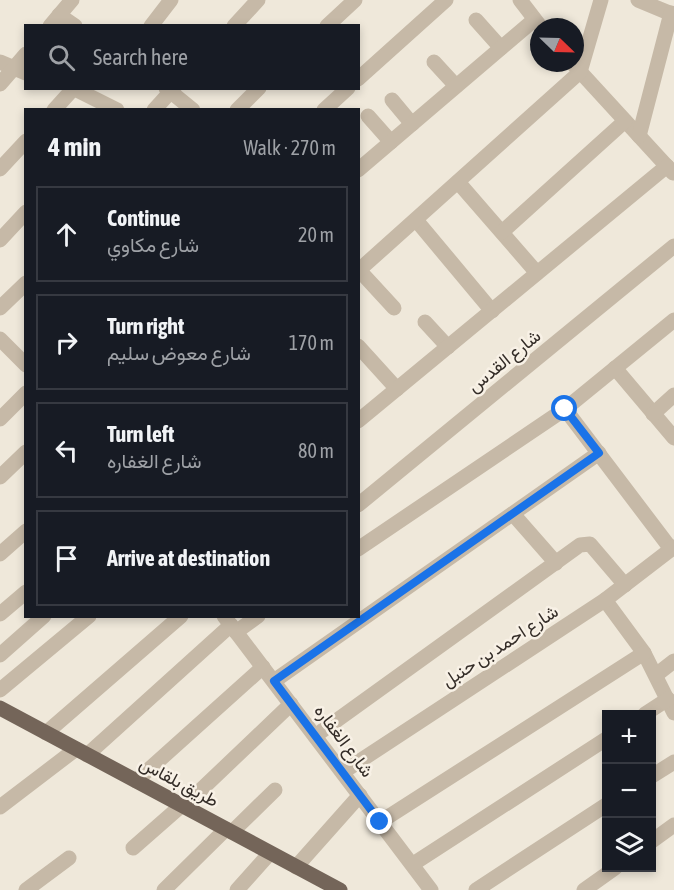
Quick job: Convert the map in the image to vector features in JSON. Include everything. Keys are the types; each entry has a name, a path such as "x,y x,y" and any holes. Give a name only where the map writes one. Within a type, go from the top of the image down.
{"main road":[{"name":"طريق بلقاس","path":"0,708 340,890"}],"street":[{"path":"54,20 72,0"},
{"path":"153,24 171,0"},
{"path":"236,24 258,0"},
{"path":"329,24 355,0"},
{"path":"360,77 446,0"},
{"path":"519,0 533,18"},
{"path":"584,46 601,0"},
{"path":"638,0 672,14 639,136"},
{"path":"476,20 501,48"},
{"path":"361,164 391,142 501,48 530,28"},
{"path":"0,84 24,56"},
{"path":"434,62 456,86"},
{"path":"360,270 458,182 572,72"},
{"path":"360,419 537,273 670,170 580,72"},
{"path":"56,108 71,90"},
{"path":"83,90 98,93 115,108"},
{"path":"156,108 170,90 191,108"},
{"path":"239,108 257,90"},
{"path":"326,108 346,90"},
{"path":"392,100 412,124"},
{"path":"368,116 391,142"},
{"path":"501,232 625,121"},
{"path":"0,169 24,143"},
{"path":"458,182 537,273"},
{"path":"0,240 24,214"},
{"path":"416,220 492,311"},
{"name":"شارع القدس","path":"360,503 674,246"},
{"path":"360,272 394,308"},
{"path":"0,308 24,285"},
{"path":"360,548 565,409 674,320"},
{"path":"425,322 448,347"},
{"path":"0,339 24,362"},
{"path":"360,348 397,389"},
{"path":"615,368 674,438"},
{"path":"0,419 24,395"},
{"path":"653,414 674,395"},
{"path":"565,409 673,548"},
{"path":"274,681 599,453"},
{"path":"0,477 24,454"},
{"path":"513,514 556,563"},
{"path":"0,554 24,533"},
{"path":"315,736 580,545 590,544 625,585"},
{"name":"شارع احمد بن حنبل","path":"343,772 605,600 673,548"},
{"path":"0,614 24,594"},
{"path":"605,600 644,654 671,706 656,711"},
{"path":"0,656 42,618"},
{"path":"0,690 87,618"},
{"path":"46,733 179,618"},
{"path":"0,807 82,752 230,624 251,618"},
{"name":"شارع الغفاره","path":"230,624 431,890"},
{"path":"380,822 644,654"},
{"path":"656,675 674,662"},
{"path":"136,781 263,667"},
{"path":"133,848 183,806 291,704"},
{"path":"413,864 602,742"},
{"path":"656,773 674,762"},
{"path":"164,890 275,790"},
{"path":"296,867 360,795"},
{"path":"476,890 602,808"},
{"path":"656,838 674,825"},
{"path":"237,890 270,853"},
{"path":"26,890 69,858"},
{"path":"584,890 608,872"}],"route":[{"path":"380,822 274,681 599,453 565,409"}]}
